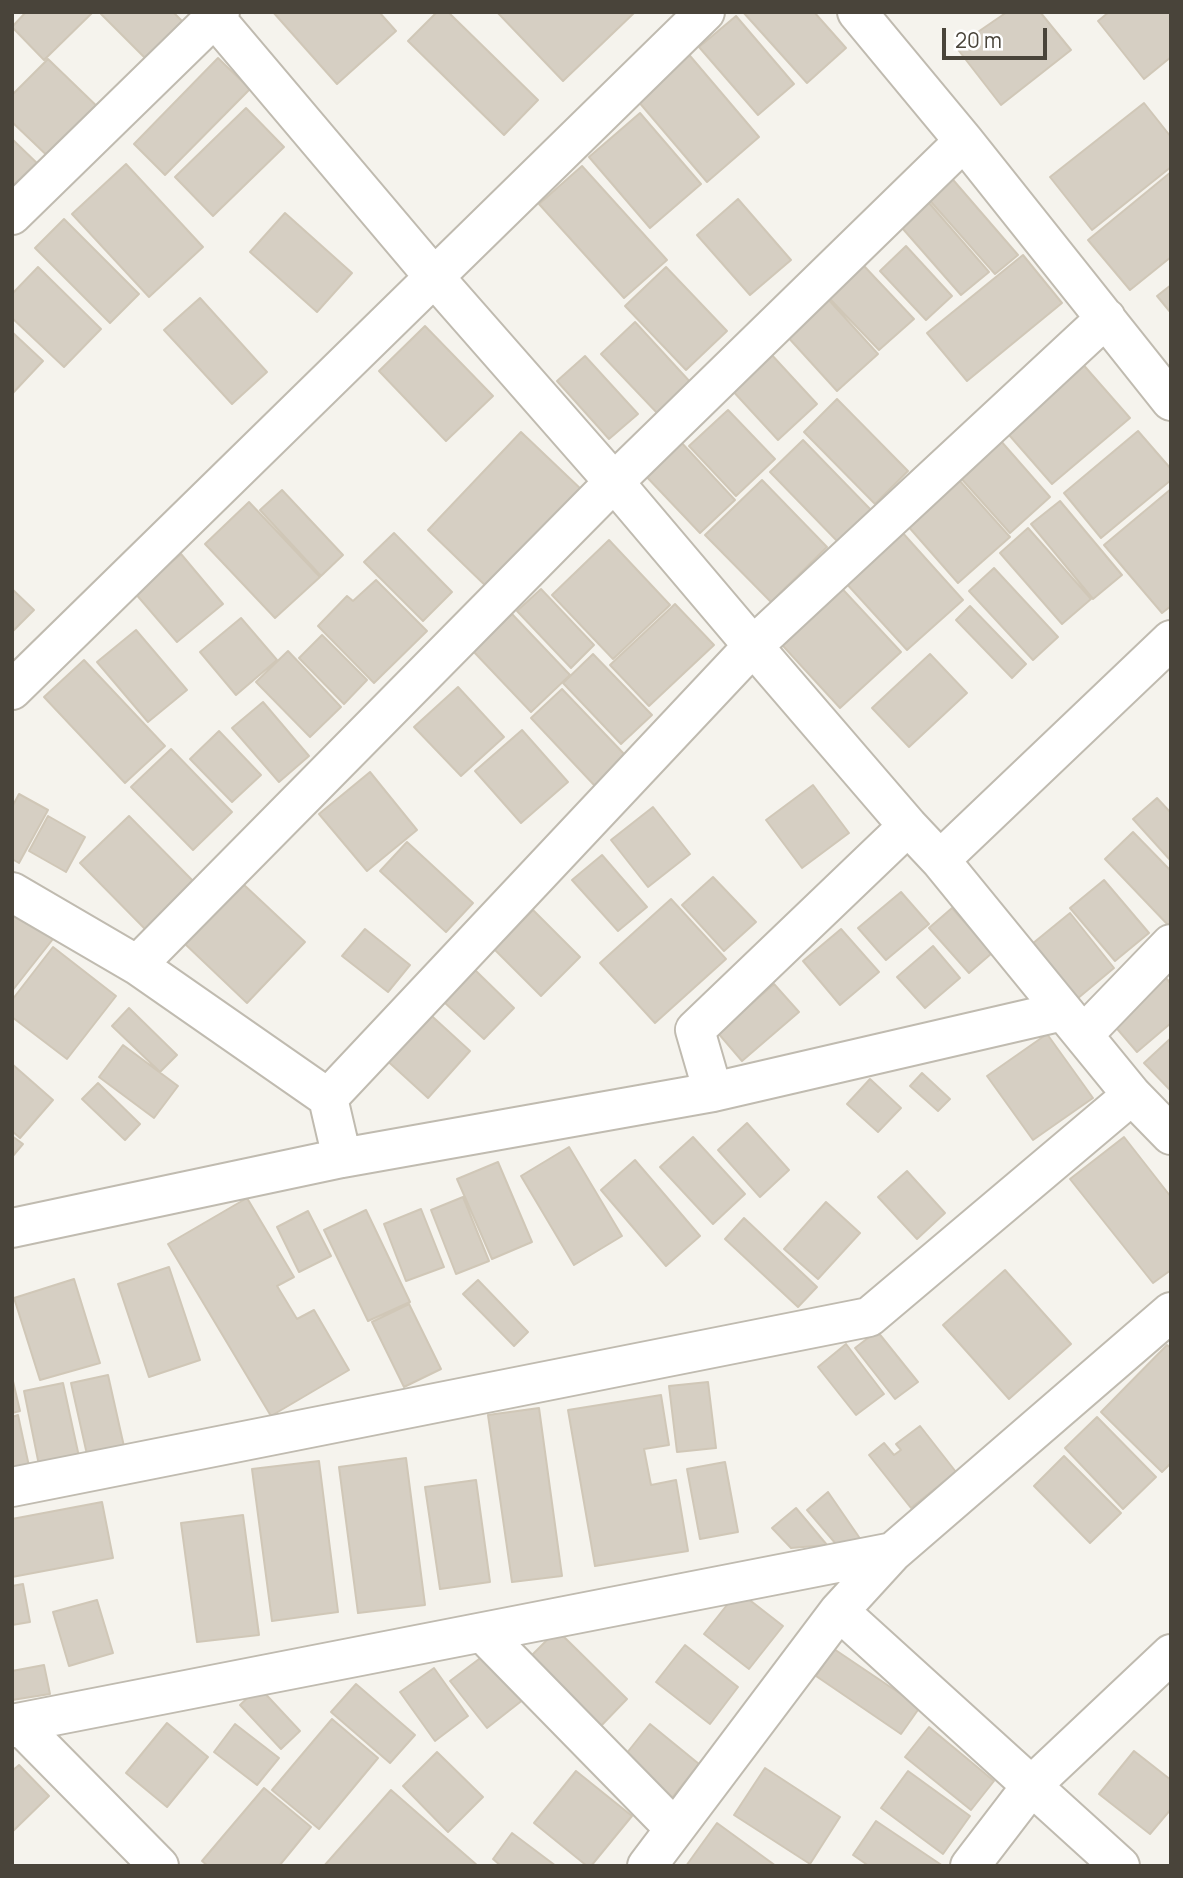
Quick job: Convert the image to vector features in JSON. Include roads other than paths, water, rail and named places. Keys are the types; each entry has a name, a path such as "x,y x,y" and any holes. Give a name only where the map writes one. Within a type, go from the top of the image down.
{"street":[{"path":"12,690 705,12"},
{"path":"857,12 964,141 1171,401"},
{"path":"12,215 215,14 435,278 940,860 1132,1095 1171,1135"},
{"path":"137,965 614,482 964,141"},
{"path":"328,1098 753,646 1106,318"},
{"path":"940,860 1171,640"},
{"path":"713,1093 695,1030 908,826"},
{"path":"12,892 137,965 328,1098 342,1158"},
{"path":"12,1228 342,1158 713,1093 1074,1022 1171,944"},
{"path":"12,1487 869,1317 1132,1095"},
{"path":"647,1866 839,1611 893,1552 1171,1312"},
{"path":"14,1725 893,1552"},
{"path":"839,1611 1120,1866"},
{"path":"483,1633 674,1828"},
{"path":"970,1866 1032,1786 1171,1654"},
{"path":"14,1725 159,1866"}]}
